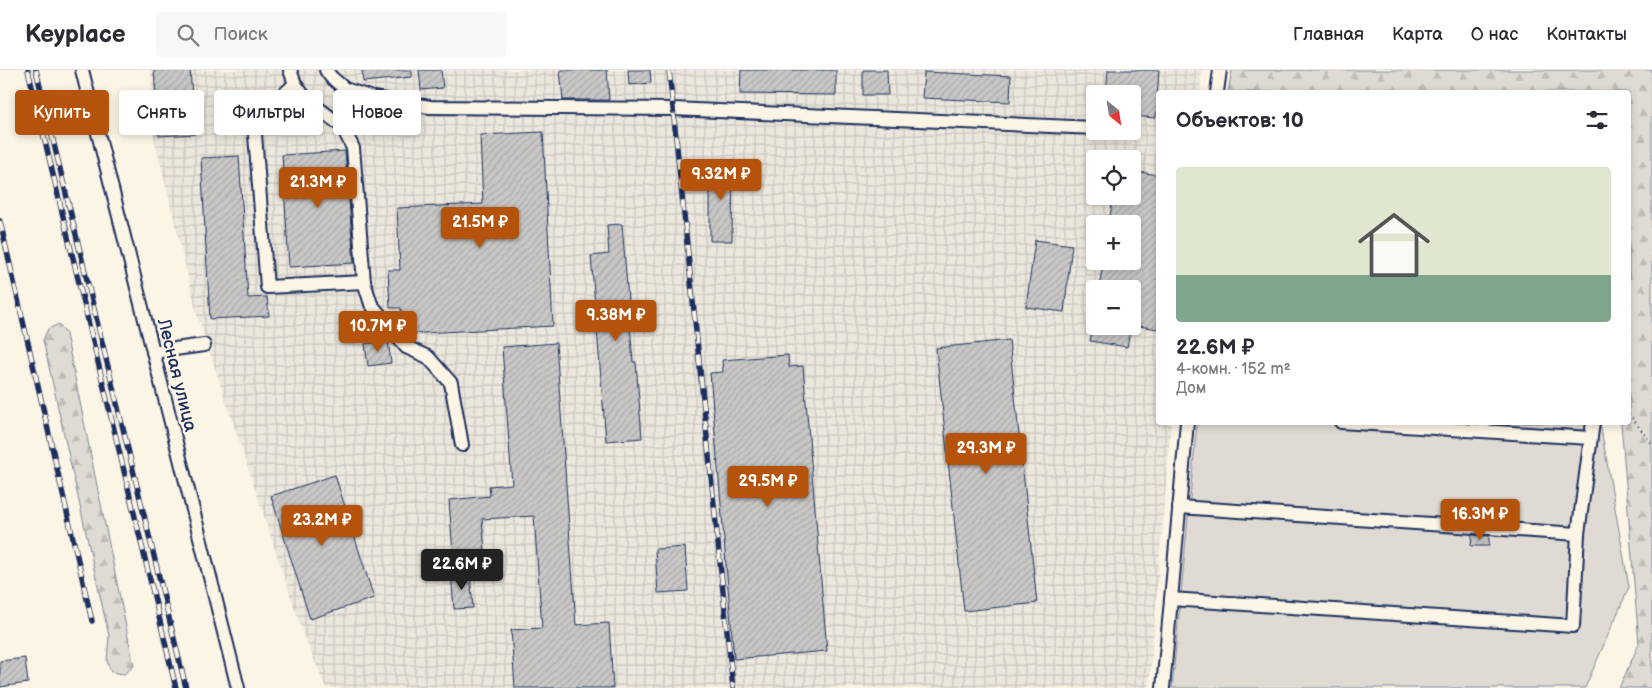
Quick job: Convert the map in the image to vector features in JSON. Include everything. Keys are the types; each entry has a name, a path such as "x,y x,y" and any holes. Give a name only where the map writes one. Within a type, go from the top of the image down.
{"street":[{"name":"Лесная улица","path":"82,70 238,688"},
{"path":"290,70 295,84 307,100 342,126 353,148 364,282 371,304 406,347 428,357 451,384 462,444"},
{"path":"326,70 330,77 346,89 373,98 430,107 673,109 1086,128"},
{"path":"1218,90 1220,70"},
{"path":"295,84 254,122 267,287 364,282"},
{"path":"153,352 204,345"},
{"path":"1163,688 1187,425"},
{"path":"1388,425 1590,438"},
{"path":"1171,599 1573,626 1578,534 1592,425"},
{"path":"1179,507 1578,534"}],"path":[{"path":"1631,417 1652,444"}],"shaded area":[{"path":"151,70 1202,70 1200,90 1156,90 1156,425 1171,425 1149,688 326,688 303,634 197,314 154,137 154,135 204,135 204,90 152,90"}],"green space":[{"path":"1232,70 1652,70 1652,688 1619,688 1639,644 1621,425 1631,425 1631,90 1228,90"},
{"path":"59,324 66,334 134,666 124,674 111,672 107,661 109,636 43,340 48,329"},
{"path":"1197,425 1600,425 1629,587 1585,688 1172,688"}],"building":[{"path":"154,70 190,70 192,90 156,90"},
{"path":"362,70 412,70 412,77 363,82"},
{"path":"419,70 441,70 443,88 421,90"},
{"path":"560,70 607,70 609,100 563,100"},
{"path":"628,70 650,70 651,83 629,85"},
{"path":"741,70 836,70 836,95 740,94"},
{"path":"863,70 887,70 888,95 863,95"},
{"path":"1108,70 1159,70 1158,90 1156,90 1156,118 1141,117 1141,85 1107,85"},
{"path":"924,72 1011,76 1010,102 922,98"},
{"path":"543,132 553,326 406,334 402,329 401,308 390,308 388,270 400,270 397,208 483,204 480,135"},
{"path":"345,151 354,263 289,267 282,155"},
{"path":"239,156 248,298 267,297 269,316 210,319 201,158"},
{"path":"710,161 733,161 732,241 710,241"},
{"path":"1141,172 1156,175 1156,329 1141,326 1141,280 1100,280 1102,270 1141,270 1141,215 1110,215 1112,205 1141,205"},
{"path":"622,224 633,362 636,362 642,438 606,441 591,256 609,254 607,225"},
{"path":"1035,240 1072,245 1064,312 1026,307"},
{"path":"1091,335 1129,335 1127,347 1090,341"},
{"path":"388,340 391,363 368,366 365,344"},
{"path":"1009,340 1037,603 964,611 936,348"},
{"path":"556,343 576,625 609,623 613,688 515,688 511,630 542,628 534,516 482,519 485,551 453,554 449,500 490,496 489,486 512,484 502,347"},
{"path":"788,355 789,367 803,366 827,651 734,659 710,373 723,372 722,360"},
{"path":"335,475 374,598 310,619 271,496"},
{"path":"1472,535 1489,536 1489,546 1471,546"},
{"path":"685,547 688,591 658,593 655,549"},
{"path":"470,572 473,608 454,609 451,574"},
{"path":"25,658 28,683 0,687 0,661"}],"railway":[{"path":"28,70 176,688"},
{"path":"36,70 186,688"},
{"path":"669,70 733,688"},
{"path":"0,221 92,621"}]}
